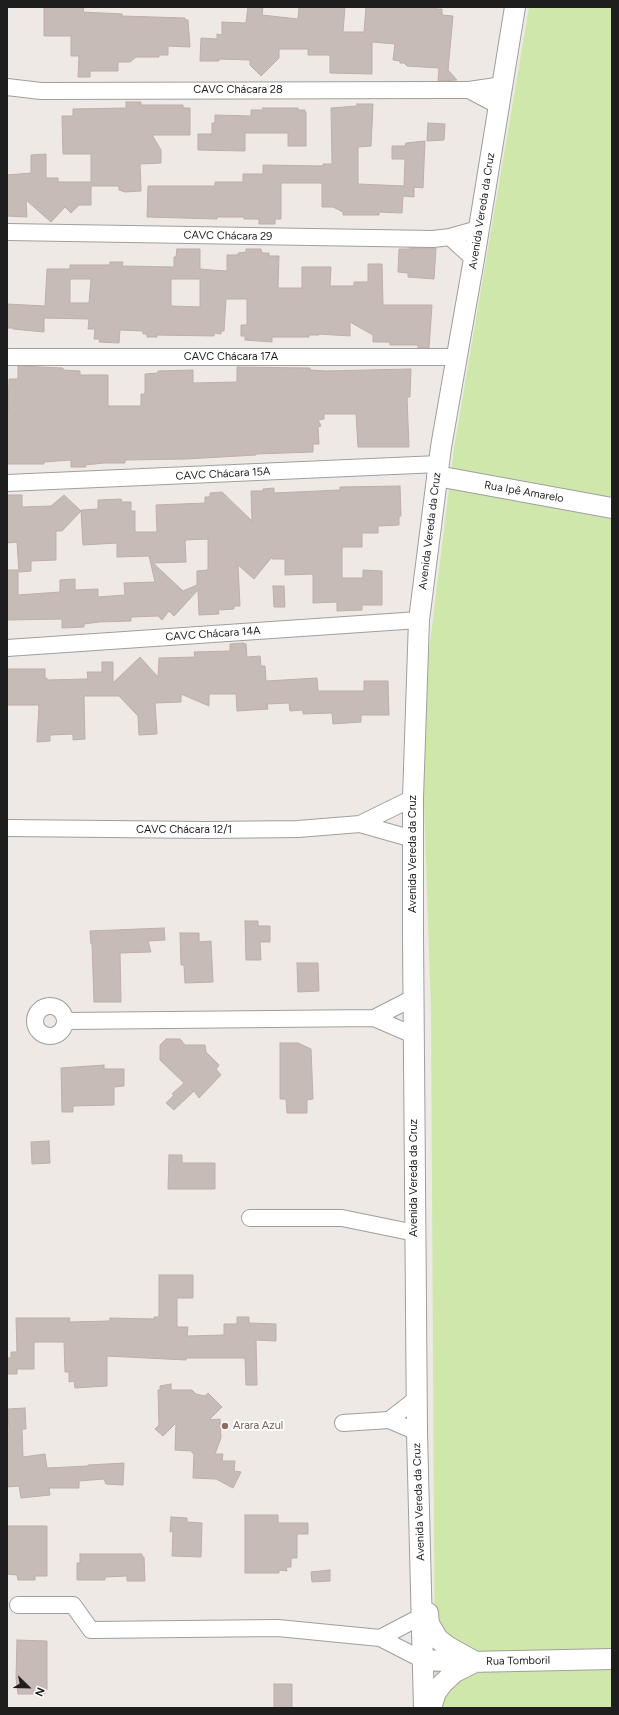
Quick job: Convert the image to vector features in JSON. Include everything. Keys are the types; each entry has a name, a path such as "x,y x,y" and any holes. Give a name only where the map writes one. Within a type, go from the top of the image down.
{"street":[{"name":"Avenida Vereda da Cruz","path":"424,1708 416,1399 413,1035 413,798 419,620 439,462 515,7"},
{"name":"CAVC Chácara 28","path":"7,87 41,91 469,90 503,85"},
{"name":"CAVC Chácara 28","path":"469,90 499,106"},
{"name":"CAVC Chácara 29","path":"7,232 433,239 450,237 478,230"},
{"path":"450,237 474,259"},
{"name":"CAVC Chácara 17A","path":"7,357 456,357"},
{"path":"434,501 443,488 462,480 454,471 439,462"},
{"name":"Rua Ipê Amarelo","path":"439,462 462,480 612,508"},
{"name":"CAVC Chácara 15A","path":"7,483 439,462"},
{"name":"CAVC Chácara 14A","path":"7,648 419,620"},
{"name":"CAVC Chácara 12/1","path":"360,824 413,798"},
{"name":"CAVC Chácara 12/1","path":"7,828 207,830 298,829 360,824 413,839"},
{"path":"374,1018 413,998"},
{"path":"32,1021 38,1031 47,1036 52,1036 61,1031 64,1021 374,1018 413,1035"},
{"path":"250,1218 342,1218 415,1233"},
{"path":"389,1420 416,1399"},
{"path":"343,1423 389,1420 417,1432"},
{"path":"420,1552 428,1589 429,1624 433,1632 447,1646 475,1662"},
{"path":"18,1605 73,1605 91,1630 278,1628 380,1638 423,1660"},
{"path":"380,1638 422,1616"},
{"name":"Rua Tomboril","path":"423,1660 475,1662 612,1660"},
{"path":"431,1708 436,1692 443,1682 455,1672 475,1662"}],"green space":[{"path":"529,7 612,7 612,1708 435,1708 431,1012 421,715 454,448"}],"building":[{"path":"44,7 84,7 83,12 122,14 122,16 185,18 185,20 188,20 190,47 168,46 168,55 159,55 159,57 136,57 130,62 118,62 118,71 90,71 90,77 78,77 79,56 71,56 71,36 44,36"},
{"path":"248,7 263,7 262,15 298,19 299,7 345,7 343,32 364,32 366,7 436,7 436,9 442,9 442,15 453,16 448,70 457,80 438,81 439,68 407,66 404,63 400,63 400,61 393,60 395,44 372,42 372,74 330,73 330,55 308,55 308,49 279,49 279,58 261,76 250,65 250,60 219,59 219,61 200,61 201,38 217,39 217,34 222,35 222,22 246,23"},
{"path":"126,102 141,102 141,105 183,105 183,108 190,108 190,135 152,135 161,150 161,163 140,164 141,191 125,192 119,190 119,186 91,186 91,205 79,205 71,213 65,207 51,222 26,200 27,217 7,216 7,175 31,173 31,155 46,154 46,178 58,178 58,182 91,182 91,154 63,154 62,116 73,116 73,109 126,108"},
{"path":"357,104 373,104 371,146 358,147 358,184 404,186 405,159 392,159 392,146 405,146 406,143 425,141 423,188 414,187 414,197 403,196 402,213 379,212 379,215 343,215 343,212 333,207 322,207 322,183 281,183 281,219 275,219 275,224 259,224 259,219 244,219 244,217 217,217 217,219 147,217 148,186 215,186 215,182 243,182 243,174 263,174 263,165 323,166 323,164 332,164 331,108 357,106"},
{"path":"263,108 298,108 298,110 305,110 306,146 288,146 288,133 245,133 245,151 198,150 198,134 212,134 212,123 215,123 215,115 251,116 251,110 263,110"},
{"path":"428,123 445,124 444,140 427,141"},
{"path":"436,248 434,279 408,277 408,273 398,272 399,249"},
{"path":"177,249 200,249 200,269 227,271 227,255 238,255 238,253 246,252 246,249 261,249 262,253 269,253 269,256 279,256 278,288 302,288 302,267 331,267 330,286 354,286 354,282 368,282 368,264 382,264 383,305 432,305 429,348 418,348 418,345 390,345 390,342 373,342 373,335 350,322 350,336 319,334 309,335 309,337 272,337 272,342 245,340 245,336 241,336 241,325 247,325 247,299 226,299 224,331 221,331 221,334 214,333 214,336 157,335 157,337 147,337 147,334 143,334 143,331 120,330 119,343 99,342 100,339 94,339 95,329 88,329 89,319 44,318 44,332 7,328 7,304 45,306 47,269 70,269 70,265 110,265 110,262 123,262 122,266 174,267 174,257 176,257","holes":["70,279 91,279 89,303 70,303","171,279 200,279 200,307 171,306"]},
{"path":"18,366 63,368 63,370 80,371 80,375 108,375 108,406 141,406 141,394 145,394 145,374 158,373 158,371 193,370 193,383 237,382 237,367 310,368 310,370 326,371 411,369 410,397 407,397 409,447 358,447 356,414 324,414 324,419 318,420 321,426 318,427 319,444 313,444 313,452 186,459 125,460 125,463 85,465 86,467 71,467 71,460 44,462 44,464 7,464 9,379 18,379"},
{"path":"400,486 401,516 399,516 399,525 378,526 378,533 362,533 362,547 342,547 342,578 363,578 363,570 382,571 382,605 362,605 362,610 337,611 337,602 313,603 313,574 285,575 285,559 272,559 272,557 254,579 238,565 240,606 234,606 234,609 218,610 219,614 199,615 198,590 174,616 169,611 162,620 158,616 131,617 131,621 99,622 84,624 84,627 62,628 62,619 7,620 7,570 18,570 18,595 60,592 60,580 75,579 75,590 98,589 98,597 125,595 124,583 155,582 149,556 117,557 117,543 83,545 81,510 98,509 98,500 121,499 122,502 131,502 131,511 135,511 135,532 156,532 156,505 205,503 205,497 210,497 210,493 222,492 252,521 251,491 263,491 263,489 274,488 274,493 340,490 340,487","holes":["208,539 208,570 197,571 197,585 183,591 153,563 186,562 185,540"]},
{"path":"7,495 22,495 22,507 51,506 64,495 81,511 62,531 56,531 56,560 31,561 31,571 19,572 17,542 7,543"},
{"path":"273,586 284,586 285,607 274,607"},
{"path":"230,644 246,644 247,657 260,656 261,666 265,666 266,681 317,678 318,691 364,691 364,681 388,681 389,715 361,715 361,722 333,724 332,713 303,714 303,710 290,711 289,703 267,704 268,709 237,711 236,694 209,694 209,706 181,694 181,702 155,703 157,734 139,735 138,716 119,696 84,696 85,739 73,740 73,734 50,735 50,741 37,742 39,705 7,705 7,669 45,669 45,679 47,678 47,680 88,679 87,672 102,672 102,662 113,662 113,683 140,657 158,677 159,658 195,657 194,652 230,651"},
{"path":"245,921 258,921 258,926 270,926 270,942 260,942 261,960 246,960"},
{"path":"164,928 165,940 148,941 151,952 120,953 121,1002 94,1002 92,944 90,931"},
{"path":"180,933 199,933 199,942 211,941 213,982 185,983 184,965 181,965"},
{"path":"297,963 318,963 319,991 298,992"},
{"path":"166,1039 180,1039 185,1045 205,1045 206,1052 219,1065 216,1069 221,1075 199,1098 194,1091 174,1110 166,1103 174,1095 172,1094 184,1083 160,1060 160,1045"},
{"path":"280,1043 298,1043 311,1049 313,1099 307,1100 307,1113 287,1113 286,1099 280,1099"},
{"path":"104,1065 104,1069 124,1069 124,1086 114,1087 114,1105 73,1106 73,1112 62,1112 61,1068"},
{"path":"49,1141 50,1163 32,1164 31,1142"},
{"path":"169,1155 182,1155 182,1163 215,1163 215,1189 168,1189"},
{"path":"159,1275 193,1275 193,1298 177,1298 177,1327 188,1327 187,1336 224,1335 224,1324 237,1324 237,1317 249,1317 249,1323 276,1324 276,1341 256,1340 257,1385 246,1385 245,1358 186,1358 186,1360 107,1356 107,1386 75,1388 74,1381 69,1382 69,1372 65,1372 64,1342 34,1342 34,1369 17,1369 17,1374 7,1374 7,1358 11,1358 11,1352 17,1352 16,1318 70,1318 69,1322 110,1321 110,1318 154,1319 154,1317 159,1317"},
{"path":"171,1384 171,1390 192,1390 196,1394 205,1396 208,1393 222,1407 209,1420 220,1419 221,1438 215,1454 223,1454 222,1461 235,1461 234,1471 241,1472 233,1488 216,1479 193,1478 194,1453 192,1453 192,1451 175,1450 176,1423 163,1436 155,1429 159,1425 158,1390 160,1390 160,1386"},
{"path":"25,1408 26,1429 22,1429 23,1457 45,1454 47,1468 124,1463 123,1485 106,1484 104,1479 79,1481 79,1488 49,1488 50,1495 21,1498 19,1486 7,1487 7,1432 9,1432 8,1409"},
{"path":"245,1515 278,1515 278,1523 308,1523 308,1534 297,1534 297,1558 291,1558 291,1567 286,1567 287,1571 279,1570 279,1573 245,1573"},
{"path":"171,1517 187,1518 187,1522 202,1523 201,1557 172,1556 173,1531 170,1532"},
{"path":"7,1526 47,1526 47,1576 35,1576 35,1580 18,1580 17,1575 7,1574"},
{"path":"80,1554 142,1554 142,1557 144,1557 145,1581 127,1581 127,1576 105,1577 105,1580 77,1580 77,1563 80,1563"},
{"path":"330,1570 330,1581 312,1582 311,1572"},
{"path":"17,1640 47,1641 47,1690 45,1694 18,1694 16,1678"},
{"path":"274,1684 292,1684 292,1708 274,1708"}],"place":[{"name":"Arara Azul","path":"225,1426"}]}
